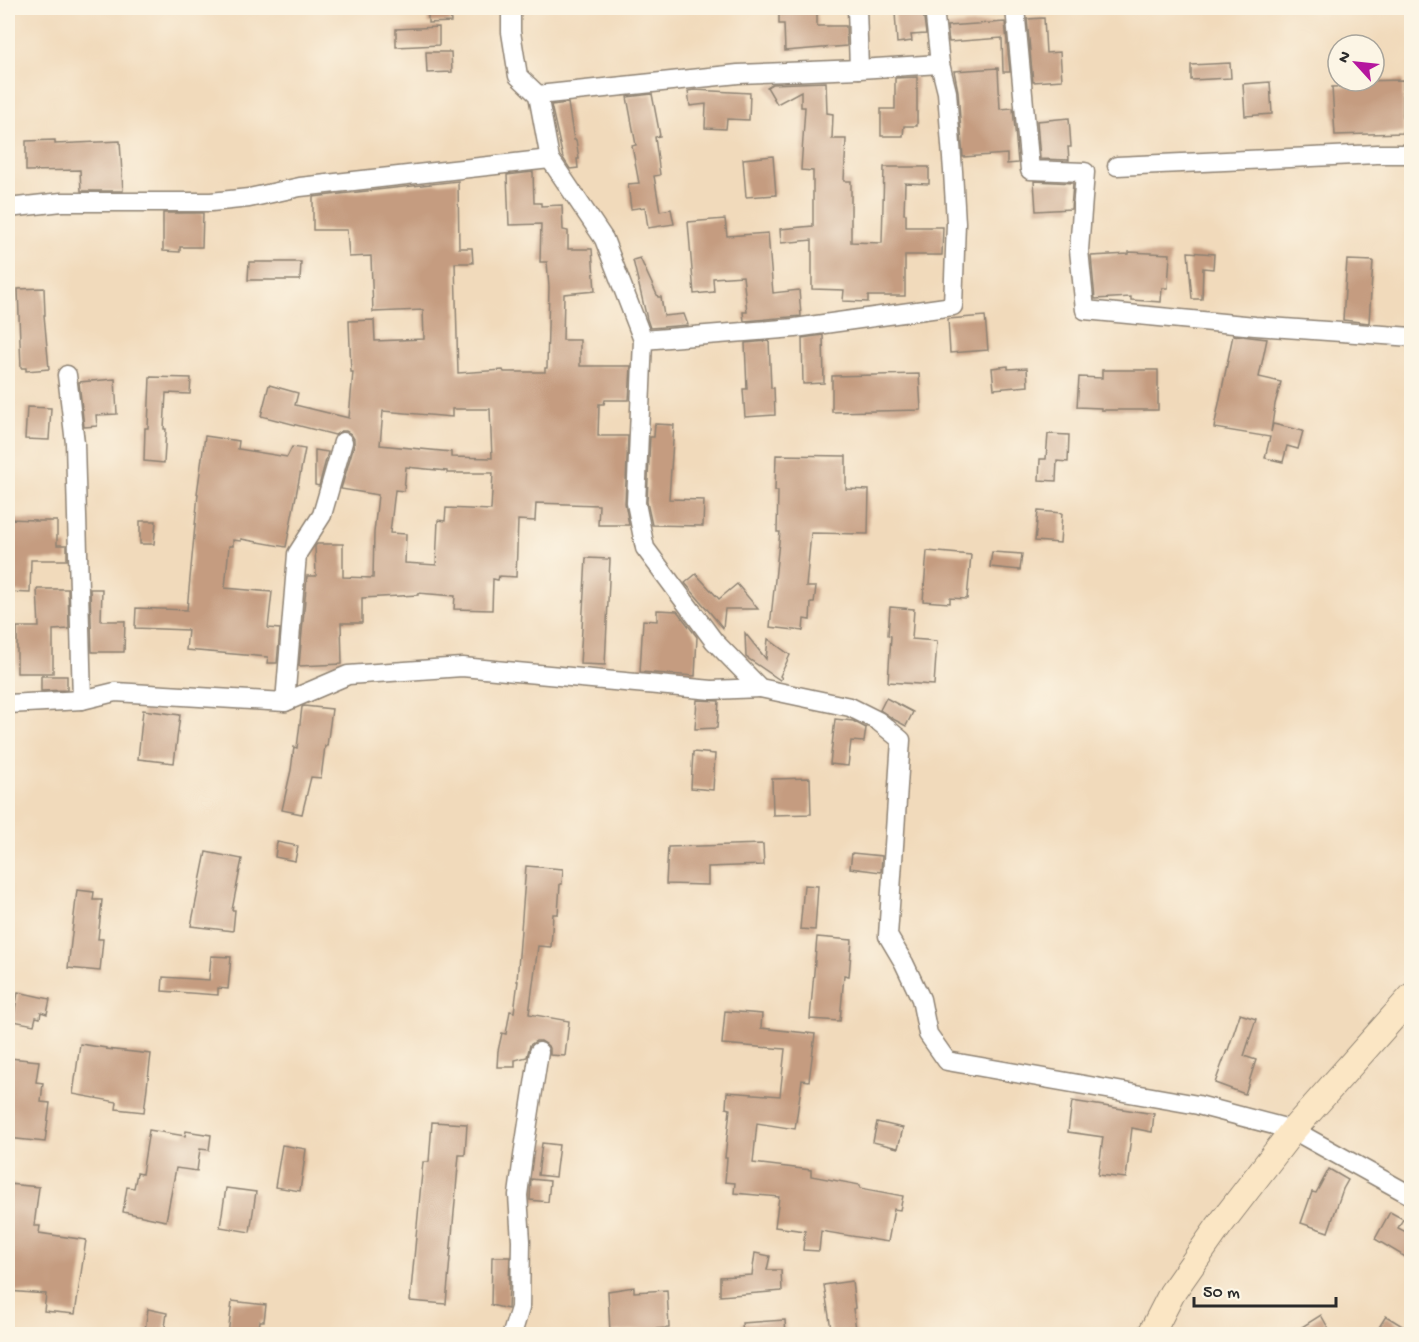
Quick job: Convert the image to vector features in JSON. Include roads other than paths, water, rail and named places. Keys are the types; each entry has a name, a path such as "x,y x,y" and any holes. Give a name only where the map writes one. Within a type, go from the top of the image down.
{"street":[{"path":"511,8 511,32 518,76 538,95 550,159 604,239 643,340 636,503 645,548 714,641 760,688"},
{"path":"857,8 859,69"},
{"path":"643,340 795,328 953,306 956,223 953,171 947,92 940,64 934,8"},
{"path":"1015,8 1030,170 1085,172 1079,250 1085,310 1255,326 1412,337"},
{"path":"538,95 738,74 940,64"},
{"path":"1117,166 1412,154"},
{"path":"8,208 62,202 211,202 249,198 300,187 550,159"},
{"path":"67,375 75,443 81,700"},
{"path":"285,702 297,554 322,515 343,442"},
{"path":"8,704 81,700 115,693 285,702 348,675 462,667 712,690 760,688 850,707 878,721 901,740 888,936 921,999 928,1034 947,1061 1198,1105 1293,1130 1412,1196"},
{"path":"1151,1335 1172,1293 1219,1226 1293,1130 1412,996"},
{"path":"512,1335 520,1308 521,1241 518,1195 539,1052"}]}
